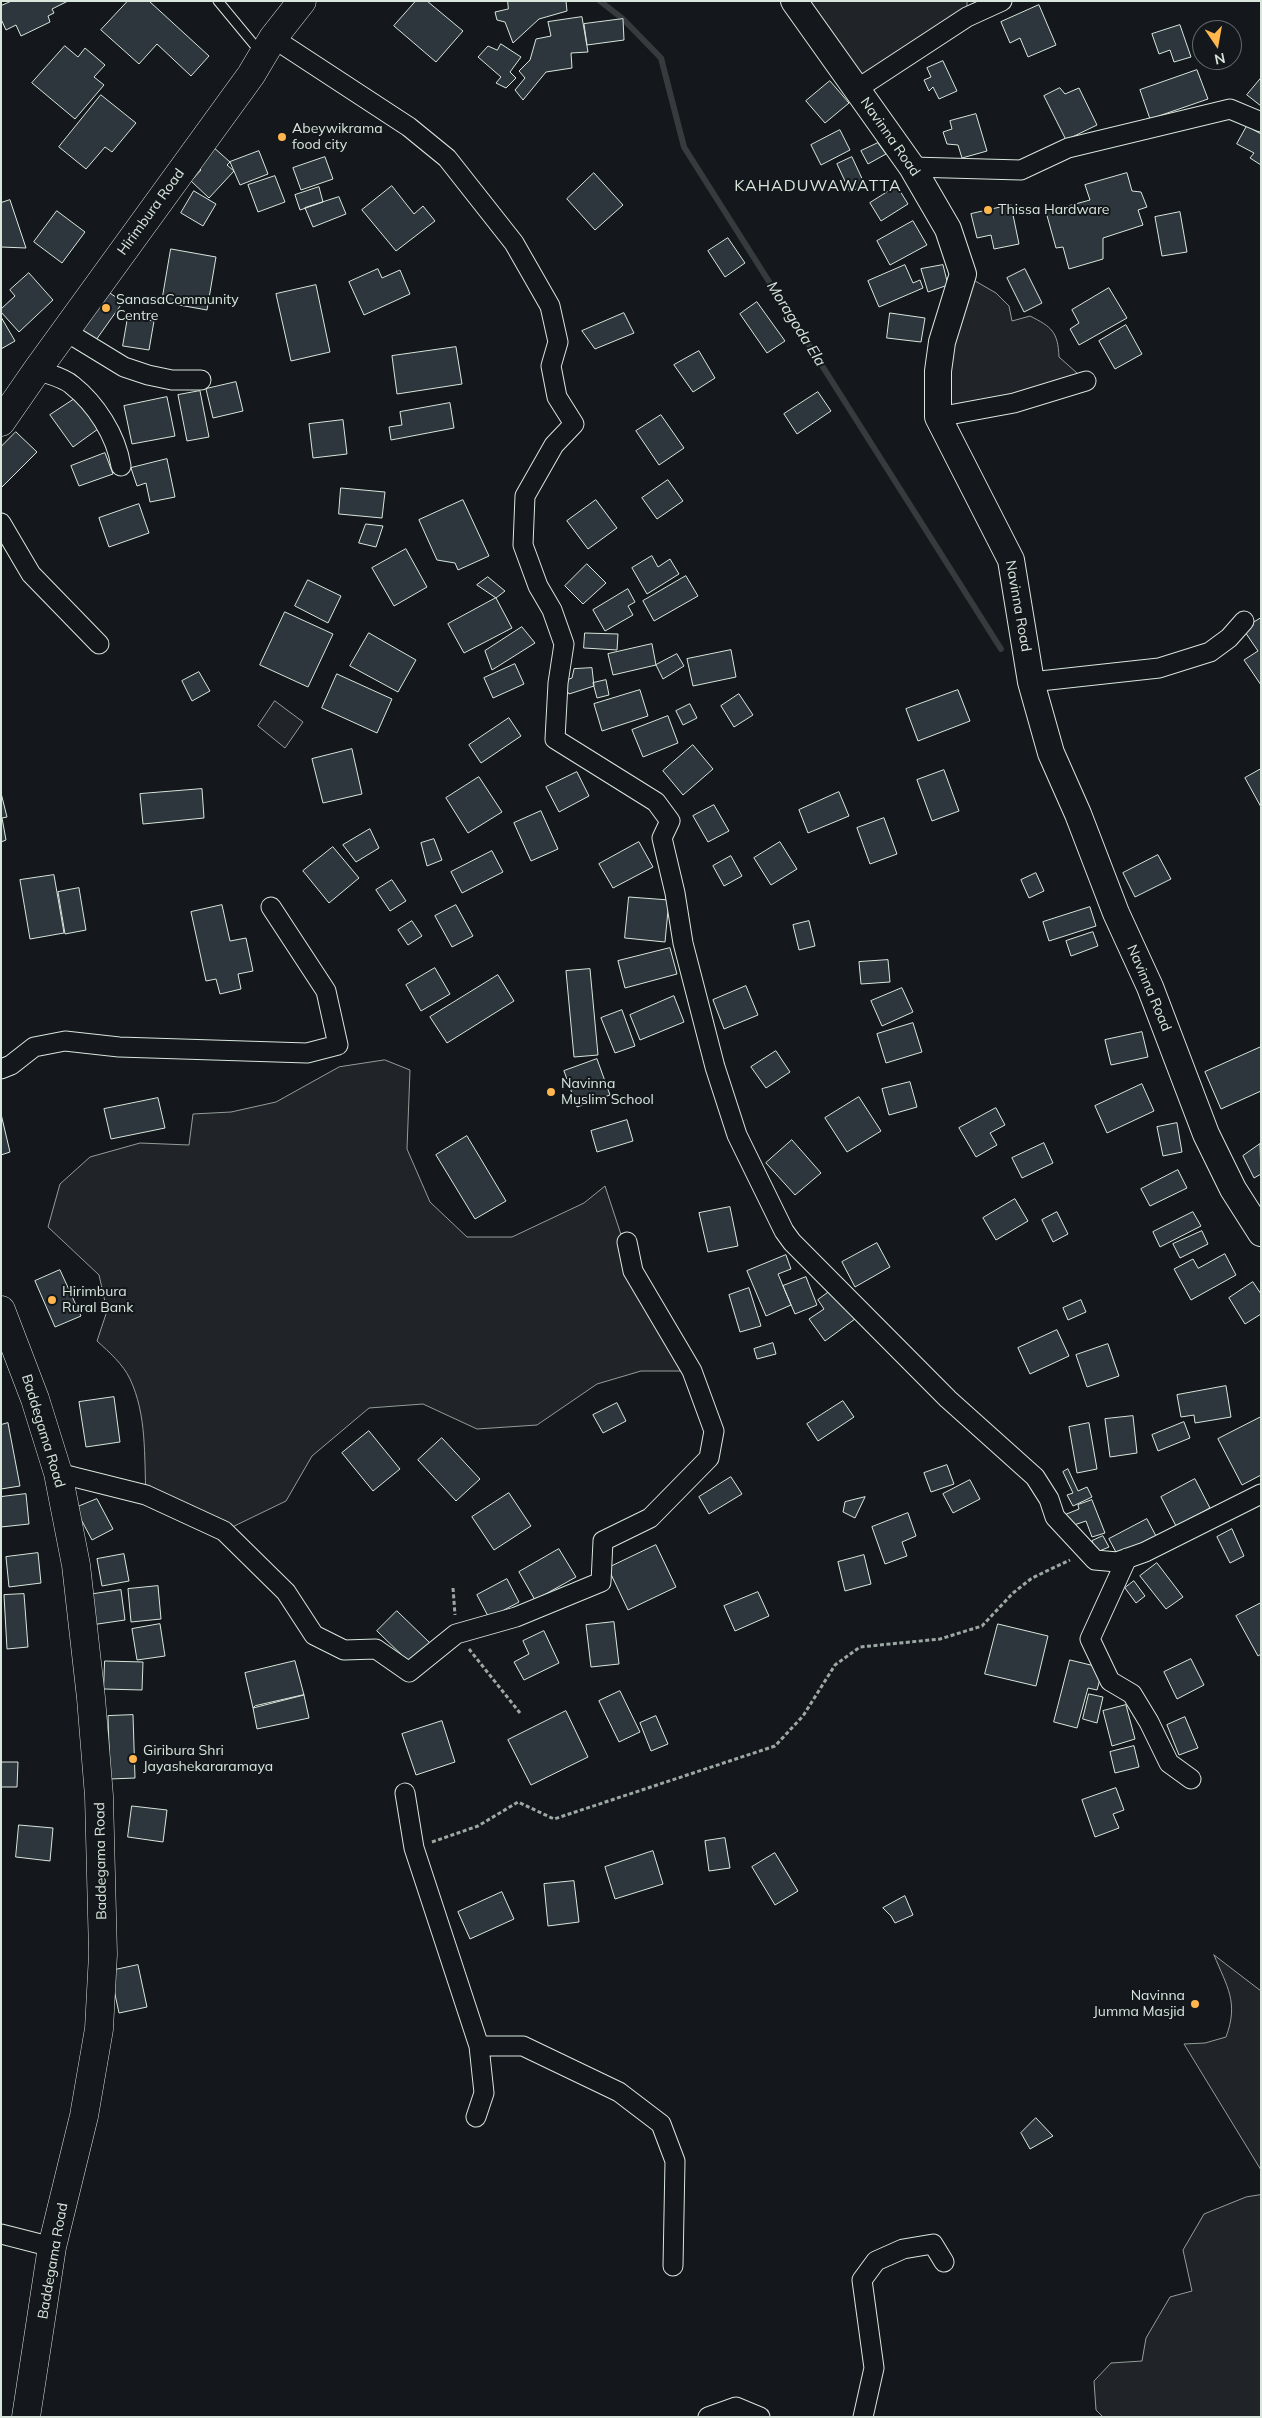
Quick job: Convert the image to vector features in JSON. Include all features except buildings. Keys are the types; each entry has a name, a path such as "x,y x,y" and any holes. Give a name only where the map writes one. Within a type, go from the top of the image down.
{"main road":[{"name":"Hirimbura Road","path":"2,419 302,1"},
{"name":"Baddegama Road","path":"1,1310 35,1399 58,1473 76,1565 91,1698 99,1796 103,1954 99,2029 88,2096 52,2247 26,2417"}],"street":[{"name":"Navinna Road","path":"794,1 912,167 948,229 963,274 942,342 938,371 938,417 1011,560 1031,682 1051,752 1078,814 1116,913 1150,987 1206,1134 1233,1190 1261,1234"},
{"path":"857,89 967,17 1002,1"},
{"path":"268,46 409,127 447,158 514,243 550,306 558,342 551,366 557,397 574,424 554,445 525,496 523,545 538,586 552,610 564,644 558,683 555,739 656,802 670,821 662,838 675,893 683,943 716,1067 737,1135 784,1231 792,1242 948,1399 1035,1477 1049,1498 1055,1517 1095,1560 1117,1562 1145,1552 1261,1494"},
{"path":"912,167 1021,170 1068,148 1230,109 1261,122"},
{"path":"65,330 124,367 172,380 201,380"},
{"path":"36,370 71,384 102,417 119,454 121,466"},
{"path":"938,417 1014,403 1086,381"},
{"path":"1,523 31,574 100,644"},
{"path":"1031,682 1159,668 1210,652 1229,638 1244,621"},
{"path":"1,1069 11,1065 34,1047 65,1041 119,1047 307,1053 338,1045 326,991 271,907"},
{"path":"58,1473 146,1495 224,1531 286,1592 314,1635 344,1650 376,1649 409,1672 456,1634 516,1617 601,1582 603,1541 650,1518 709,1458 714,1431 696,1380 633,1271 627,1242"},
{"path":"1127,1558 1090,1639 1110,1681 1132,1694 1169,1763 1191,1780"},
{"path":"405,1793 414,1848 479,2046 484,2093 476,2117"},
{"path":"479,2046 523,2046 619,2092 661,2124 675,2161 673,2266"},
{"path":"1,2234 52,2247"},
{"path":"864,2417 874,2368 862,2280 876,2261 903,2249 933,2244 944,2262"},
{"path":"708,2417 736,2406 760,2417"}],"lane":[{"path":"218,1 268,46"}],"path":[{"path":"414,1848 478,1826 518,1802 554,1819 775,1746 803,1716 835,1665 860,1647 940,1639 982,1626 1013,1593 1032,1578 1087,1552"},
{"path":"453,1588 456,1634 520,1713"}],"shaded area":[{"path":"794,1 967,1 967,17 857,89"},
{"path":"963,274 996,293 1009,306 1012,321 1030,316 1049,327 1057,342 1059,357 1086,381 938,417"},
{"path":"275,701 303,722 285,748 258,726"},
{"path":"385,1060 410,1070 407,1149 430,1202 467,1237 512,1237 584,1203 605,1186 633,1271 692,1371 641,1371 597,1384 537,1425 477,1429 423,1404 369,1408 312,1456 286,1501 224,1531 146,1495 144,1436 135,1393 124,1368 97,1341 107,1311 99,1275 48,1227 60,1184 90,1157 140,1143 189,1145 193,1114 231,1112 276,1102 339,1067"},
{"path":"1214,1955 1261,1991 1261,2170 1184,2044 1205,2043 1226,2037 1230,2025 1230,1995"},
{"path":"1261,2195 1261,2417 1103,2417 1096,2410 1094,2381 1111,2363 1142,2361 1146,2338 1170,2297 1192,2291 1183,2250 1204,2214 1246,2197"}],"waterway":[{"name":"Moragoda Ela","path":"600,1 623,19 661,58 684,147 1001,649"}],"place":[{"name":"Abeywikrama food city","path":"282,137"},
{"name":"Thissa Hardware","path":"988,210"},
{"name":"SanasaCommunity Centre","path":"106,308"},
{"name":"Navinna Muslim School","path":"551,1092"},
{"name":"Hirimbura Rural Bank","path":"52,1300"},
{"name":"Giribura Shri Jayashekararamaya","path":"133,1759"},
{"name":"Navinna Jumma Masjid","path":"1195,2004"}],"district":[{"name":"KAHADUWAWATTA","path":"818,186"}]}
